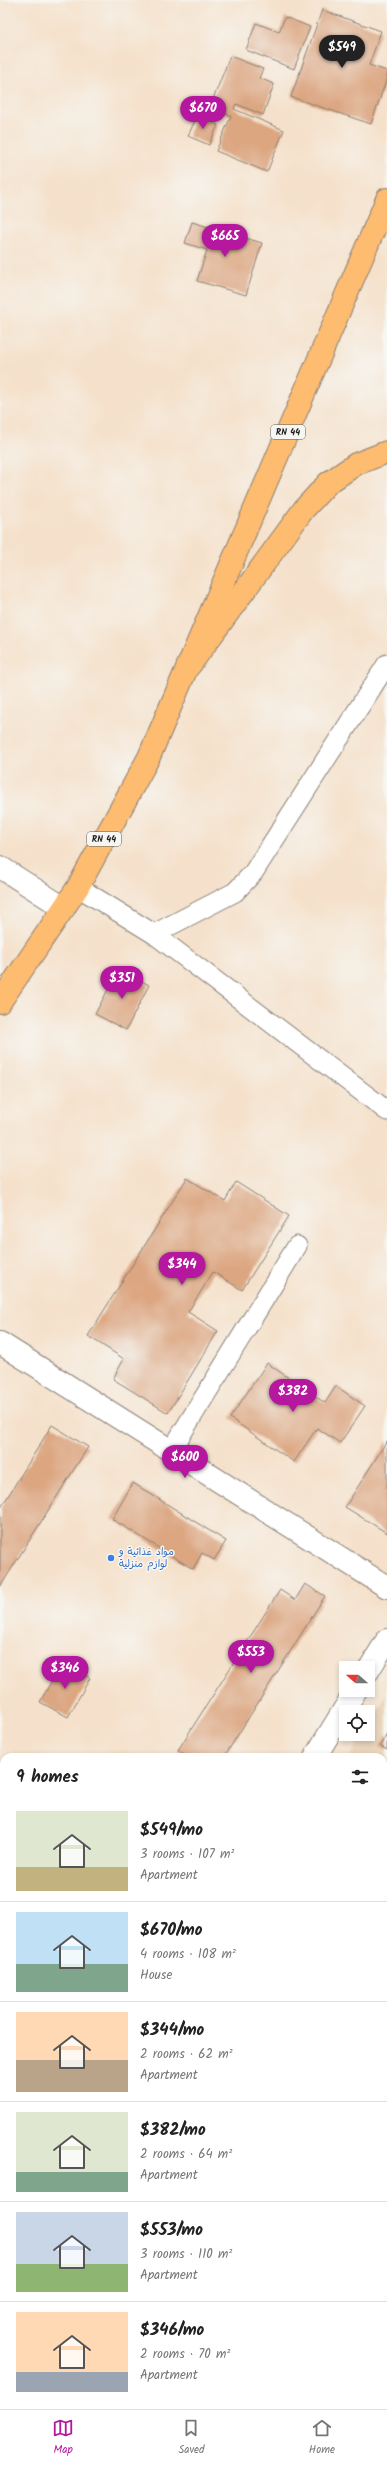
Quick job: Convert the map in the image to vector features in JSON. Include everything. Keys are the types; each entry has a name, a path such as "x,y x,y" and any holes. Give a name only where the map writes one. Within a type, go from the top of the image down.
{"main road":[{"name":"RN 44","path":"0,1002 78,886 149,757 190,665 387,199"},
{"path":"190,665 299,515 328,483 356,464 387,452"}],"street":[{"path":"0,866 64,908"},
{"path":"0,1343 387,1587"},
{"path":"374,1661 387,1640"},
{"path":"317,1753 352,1697"}],"lane":[{"path":"154,934 235,892 253,873 387,664"},
{"path":"78,886 154,934 387,1111"},
{"path":"171,1451 297,1246"}],"shaded area":[{"path":"387,1694 387,1753 352,1753 359,1741 375,1741 375,1714"}],"building":[{"path":"322,10 381,31 369,65 387,71 387,78 371,124 291,97"},
{"path":"285,17 310,27 294,69 246,50 256,23 279,32"},
{"path":"230,56 263,69 259,78 274,84 263,115 236,104 234,109 284,130 267,172 216,151 231,116 210,107"},
{"path":"197,116 218,125 209,145 188,136"},
{"path":"192,222 262,243 246,295 197,281 207,250 185,243"},
{"path":"119,969 149,985 126,1030 95,1014"},
{"path":"187,1178 225,1201 236,1182 289,1216 242,1290 213,1272 188,1312 218,1331 168,1413 113,1379 124,1359 88,1336"},
{"path":"267,1363 325,1403 336,1386 365,1406 340,1443 317,1428 294,1462 230,1418"},
{"path":"52,1425 88,1447 0,1587 0,1509"},
{"path":"387,1441 387,1533 345,1507"},
{"path":"133,1483 226,1541 214,1560 202,1553 193,1569 112,1519"},
{"path":"305,1584 325,1596 227,1753 183,1753 178,1750 280,1590 295,1600"},
{"path":"62,1662 90,1678 68,1717 40,1702"},
{"path":"387,1733 387,1750 380,1746"}],"place":[{"name":"مواد غذائية و لوازم منزلية","path":"111,1558"}]}
